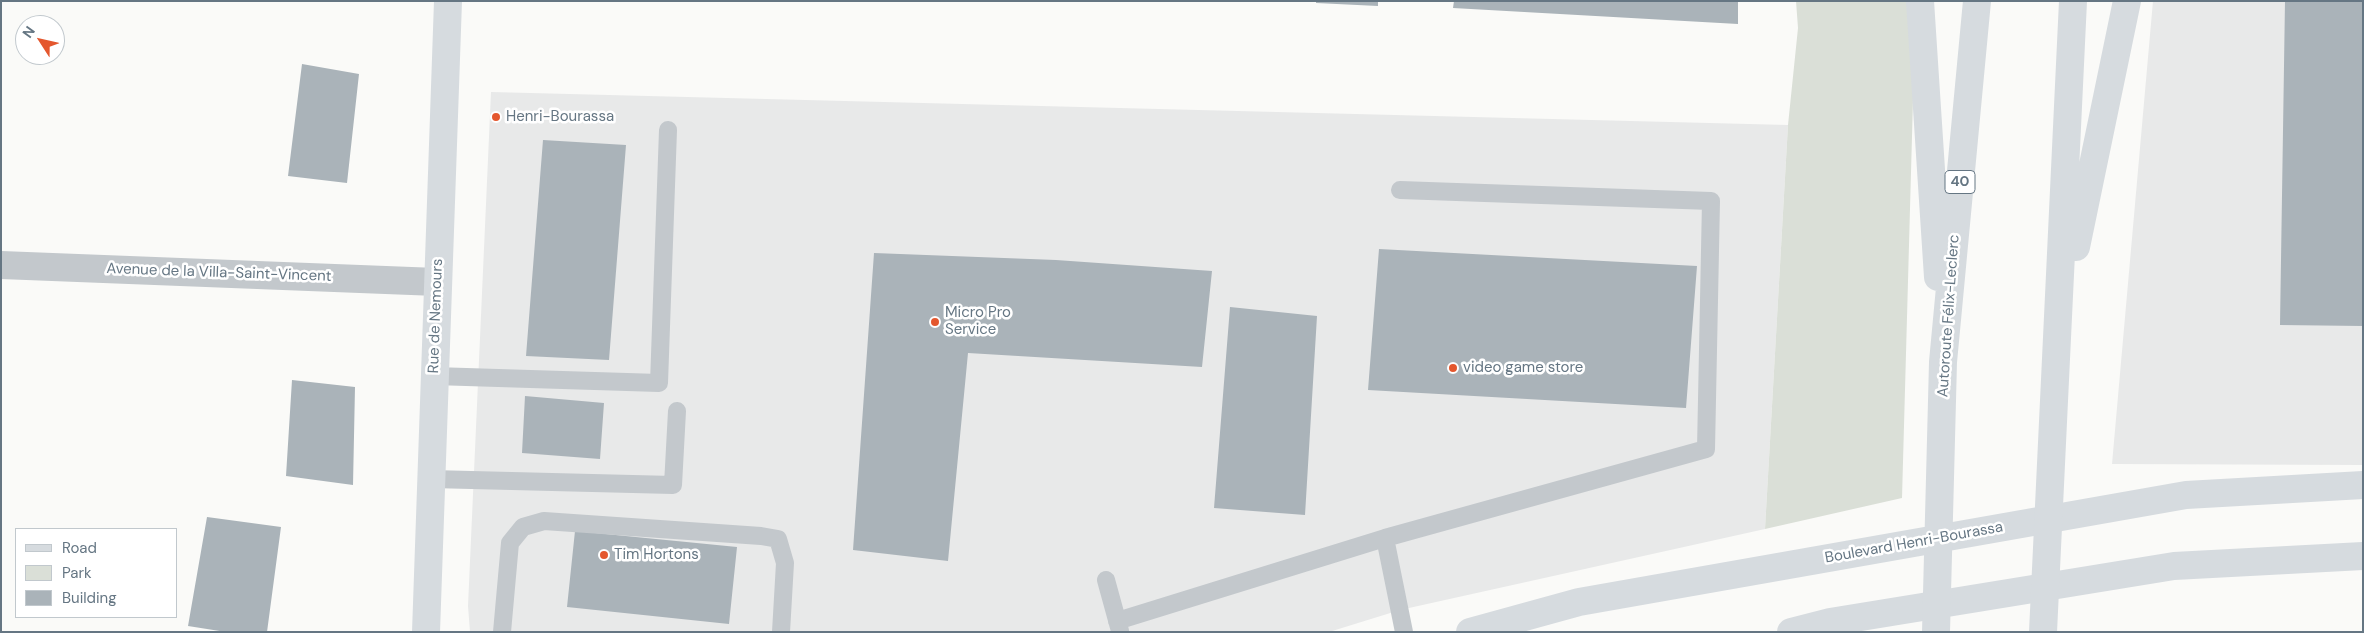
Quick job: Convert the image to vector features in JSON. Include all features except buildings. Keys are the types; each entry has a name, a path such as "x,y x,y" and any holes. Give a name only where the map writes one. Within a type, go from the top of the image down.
{"main road":[{"name":"Rue de Nemours","path":"426,632 448,1"},
{"path":"1920,1 1943,362"},
{"name":"Autoroute Félix-Leclerc","path":"1936,632 1943,362 1977,1"},
{"path":"2043,632 2074,1"},
{"path":"2059,329 2127,1"},
{"name":"Boulevard Henri-Bourassa","path":"1470,632 1580,602 2186,495 2363,485"},
{"path":"1791,632 1830,622 2174,566 2363,556"}],"street":[{"name":"Avenue de la Villa-Saint-Vincent","path":"1,265 437,282"}],"lane":[{"path":"434,376 658,383 668,130"},
{"path":"1106,580 1118,626 1385,538 1706,449 1711,201 1400,190"},
{"path":"431,479 673,484 677,411"},
{"path":"502,632 510,543 523,527 544,521 762,536 778,539 784,563 781,632"},
{"path":"1385,538 1404,632"}],"shaded area":[{"path":"2153,1 2363,1 2363,465 2112,464"},
{"path":"491,92 1788,125 1765,529 1400,610 1329,632 470,632 468,606"}],"green space":[{"path":"1796,1 1909,1 1914,64 1902,498 1765,529 1788,125 1798,28"}],"place":[{"name":"Henri-Bourassa","path":"496,117"},
{"name":"Micro Pro Service","path":"935,322"},
{"name":"video game store","path":"1453,368"},
{"name":"Tim Hortons","path":"604,555"}]}
